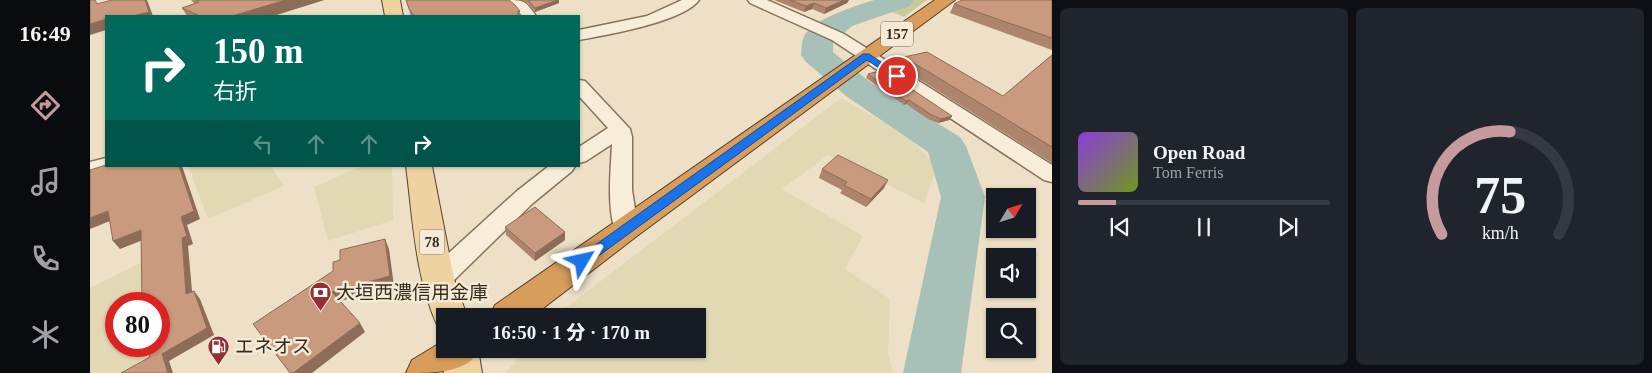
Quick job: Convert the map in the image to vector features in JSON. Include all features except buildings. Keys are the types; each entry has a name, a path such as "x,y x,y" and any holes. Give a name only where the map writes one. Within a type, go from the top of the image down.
{"highway":[{"name":"157","path":"518,308 626,228 946,0"},
{"path":"425,373 456,358"}],"main road":[{"path":"391,0 394,15"},
{"name":"78","path":"419,167 438,280 447,308"}],"street":[{"path":"512,0 522,6 528,15"},
{"path":"580,36 632,25 684,6 692,0"},
{"path":"755,0 838,37 1052,175"},
{"path":"580,86 620,128 622,137 621,190 626,228"},
{"path":"580,155 620,128"},
{"path":"90,170 105,166"},
{"path":"438,280 525,197 563,167"}],"shaded area":[{"path":"841,98 889,125 913,142 932,161 934,176 924,203 828,155 782,189 863,236 845,269 890,299 888,353 893,373 506,373 518,358 706,358 706,308 566,308"},
{"path":"188,167 272,167 284,186 208,219"},
{"path":"360,167 392,167 393,220 328,241 314,187"},
{"path":"160,253 159,292 105,292 105,357 155,357 157,361 136,373 90,373 90,288"}],"green space":[{"path":"911,0 927,0 904,17 887,10"}],"waterway":[{"path":"901,0 842,20 818,39 817,55 858,89 946,146 963,197 932,373"}],"place":[{"name":"大垣西濃信用金庫","path":"320,311"},
{"name":"エネオス","path":"219,365"}],"route":[{"path":"582,261 866,56 897,76"}]}
